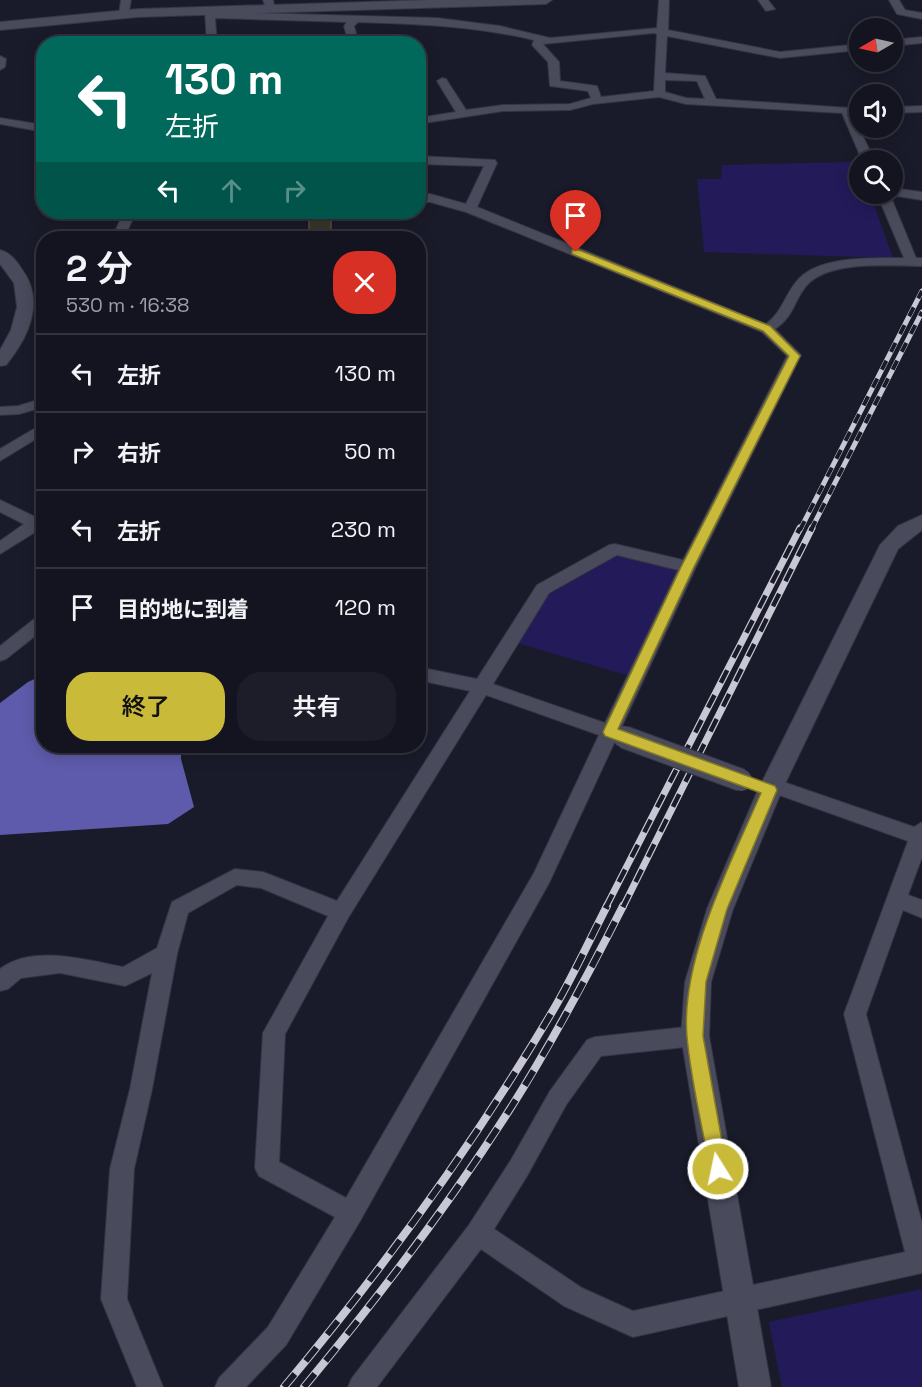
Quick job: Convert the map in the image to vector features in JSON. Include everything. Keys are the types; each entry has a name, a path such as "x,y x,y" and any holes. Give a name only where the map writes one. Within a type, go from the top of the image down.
{"street":[{"path":"124,14 126,0"},
{"path":"211,13 269,4 546,0"},
{"path":"659,94 664,0"},
{"path":"763,0 770,9"},
{"path":"894,0 901,12 922,16"},
{"path":"371,3 372,20"},
{"path":"211,13 212,36"},
{"path":"0,26 124,14 211,13 354,20 437,21 500,29 550,41 654,30 780,55 849,47"},
{"path":"352,36 349,26 354,20"},
{"path":"539,40 537,45 548,53 555,66 557,72 554,84 593,88 597,100"},
{"path":"903,42 922,40"},
{"path":"0,67 1,59"},
{"path":"659,76 701,78 712,103"},
{"path":"442,81 462,113"},
{"path":"426,119 503,108 570,107 597,100 659,94 712,103 846,110 864,150"},
{"path":"807,95 814,109"},
{"path":"903,110 922,110"},
{"path":"0,121 36,128"},
{"path":"426,160 491,163 470,209"},
{"path":"903,193 922,196"},
{"path":"228,1387 277,1336 351,1214 542,877 617,735 688,567 794,356 767,329 470,209 426,198"},
{"path":"767,329 787,313 804,280 824,268 856,264 917,262 888,204"},
{"path":"0,255 17,272 24,290 25,312 20,332 10,351 0,361"},
{"path":"0,411 19,410 36,405"},
{"path":"0,456 36,432"},
{"path":"0,505 36,524"},
{"path":"755,1387 695,1036 698,982 720,909 771,787 890,545 905,531 922,521"},
{"path":"0,549 36,528"},
{"path":"351,1214 267,1168 273,1033 341,912 543,589 615,549 688,567"},
{"path":"0,655 36,626"},
{"path":"426,675 482,687 741,780 771,787 921,835 855,1014 921,1261 742,1302 633,1324 573,1297 478,1233"},
{"path":"150,1387 114,1299 122,1169 141,1089 166,954 179,908 235,877 263,880 341,912"},
{"path":"896,899 922,909"},
{"path":"0,982 16,969 60,964 125,977 166,954"},
{"path":"361,1387 478,1233 519,1168 558,1098 595,1047 695,1036"}],"shaded area":[{"path":"849,162 849,204 874,204 893,258 704,252 697,179 721,179 722,165"},
{"path":"615,549 688,567 636,678 511,641 543,589"},
{"path":"36,678 36,753 181,753 194,807 168,824 0,835 0,703"},
{"path":"922,1289 922,1387 782,1387 769,1322"}],"building":[{"path":"309,219 331,219 331,231 309,231"}],"railway":[{"path":"800,530 922,291"},
{"path":"811,530 922,312"},
{"path":"606,907 800,528"},
{"path":"623,907 811,530"},
{"path":"284,1387 393,1250 461,1155 555,1007 607,906"},
{"path":"304,1387 412,1251 486,1145 555,1034 623,906"}],"route":[{"path":"576,252 767,329 794,356 688,567 610,732 770,790 720,909 698,982 695,1036 718,1169"}]}
